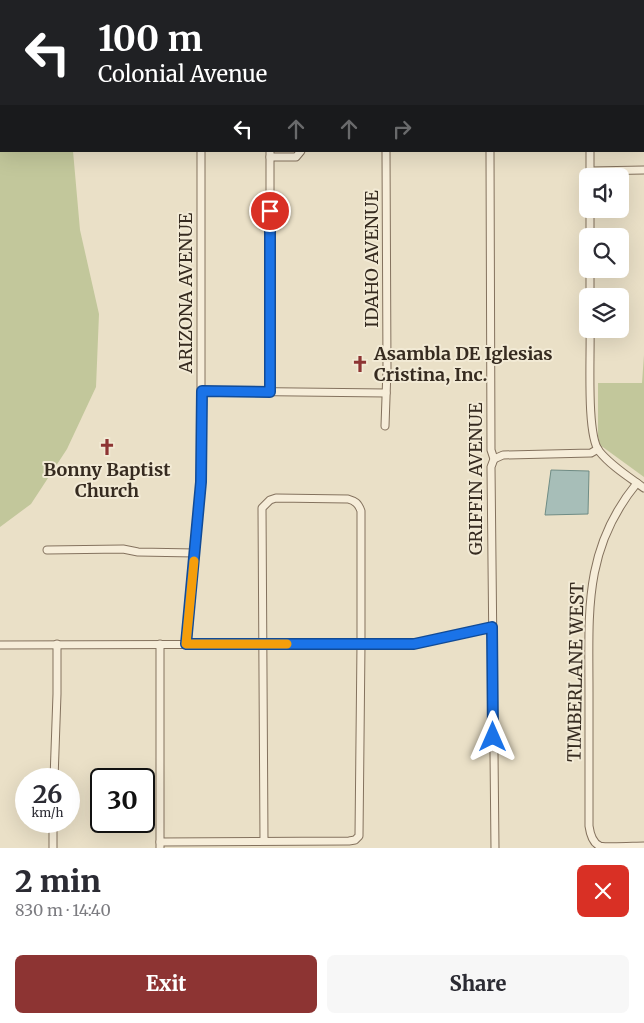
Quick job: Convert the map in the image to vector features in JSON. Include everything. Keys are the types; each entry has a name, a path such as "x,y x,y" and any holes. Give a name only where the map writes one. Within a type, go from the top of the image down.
{"street":[{"name":"ARIZONA AVENUE","path":"186,644 201,482 201,152"},
{"path":"270,392 270,154 296,157 300,152"},
{"name":"IDAHO AVENUE","path":"385,426 386,152"},
{"name":"GRIFFIN AVENUE","path":"490,152 491,450 494,459 491,467 495,848"},
{"path":"590,152 590,168"},
{"path":"629,171 644,170"},
{"path":"590,338 591,423 598,449 609,461 644,488"},
{"path":"202,391 386,393"},
{"path":"494,459 503,455 591,453 598,449"},
{"name":"TIMBERLANE WEST","path":"637,483 613,517 605,535 598,555 590,596 589,826 590,834 600,846 644,846"},
{"path":"160,644 160,845 264,841 349,841 357,839 360,836 361,518 359,505 355,500 348,499 276,498 270,500 262,508 264,841"},
{"path":"47,550 123,549 138,552 195,553"},
{"path":"0,645 414,644 492,627"},
{"path":"54,768 57,644"},
{"path":"53,833 53,848"}],"green space":[{"path":"0,152 73,152 80,230 99,314 96,387 67,449 31,504 0,527"},
{"path":"644,355 644,477 600,445 598,436 598,383 642,383"}],"water":[{"path":"551,470 589,471 588,514 545,515"}],"slow traffic":[{"path":"194,561 186,644 287,644"}],"place":[{"name":"Asambla DE Iglesias Cristina, Inc.","path":"360,364"},
{"name":"Bonny Baptist Church","path":"107,447"}],"route":[{"path":"270,211 270,392 202,391 201,482 186,644 414,644 492,627 493,737"}]}
